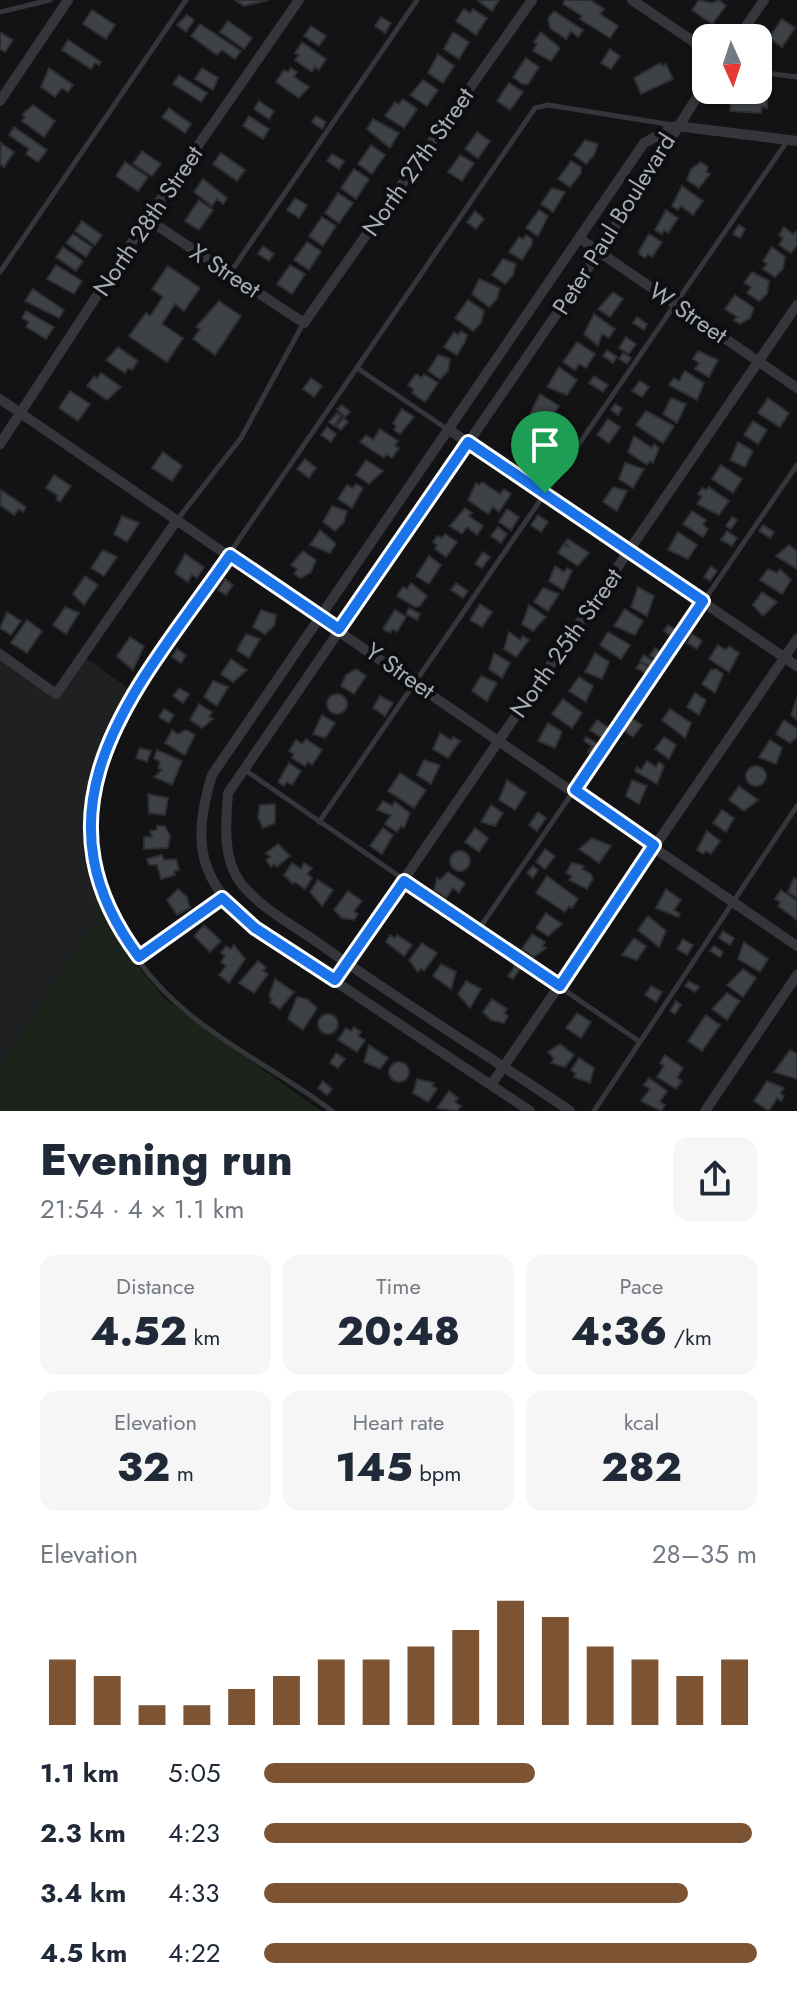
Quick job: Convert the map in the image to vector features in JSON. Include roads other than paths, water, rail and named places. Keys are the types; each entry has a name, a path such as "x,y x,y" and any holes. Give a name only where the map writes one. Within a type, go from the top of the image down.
{"street":[{"path":"0,101 68,0"},
{"name":"North 28th Street","path":"0,444 147,219 299,0"},
{"name":"North 27th Street","path":"304,323 532,0"},
{"path":"632,0 647,4 692,39"},
{"path":"748,24 764,0"},
{"path":"692,103 676,126 793,140"},
{"name":"Peter Paul Boulevard","path":"530,1111 255,928 222,898 210,880 199,830 212,775 644,143 676,126"},
{"name":"Peter Paul Boulevard","path":"570,1111 347,964 258,900 239,881 230,860 225,826 228,793 599,252 676,126"},
{"name":"X Street","path":"147,219 304,323"},
{"name":"W Street","path":"579,238 797,388"},
{"name":"North 25th Street","path":"335,980 797,305"},
{"name":"Y Street","path":"0,399 575,790 797,946"},
{"path":"448,429 631,550 797,666"},
{"path":"0,654 56,694 177,520"},
{"path":"491,1085 797,639"},
{"path":"705,1111 797,975"}],"lane":[{"path":"0,12 50,0"},
{"path":"0,272 186,0"},
{"path":"229,274 417,0"},
{"path":"772,74 797,77"},
{"path":"332,1111 164,991 139,957 115,924 102,889 92,837 94,785 122,711 535,108 548,105 676,126"},
{"path":"319,822 675,304 793,140"},
{"path":"177,520 241,438 304,323"},
{"path":"357,368 448,429"},
{"path":"479,929 797,465"},
{"path":"244,769 640,1042"},
{"path":"594,1111 797,806"},
{"path":"139,957 222,898"}]}
